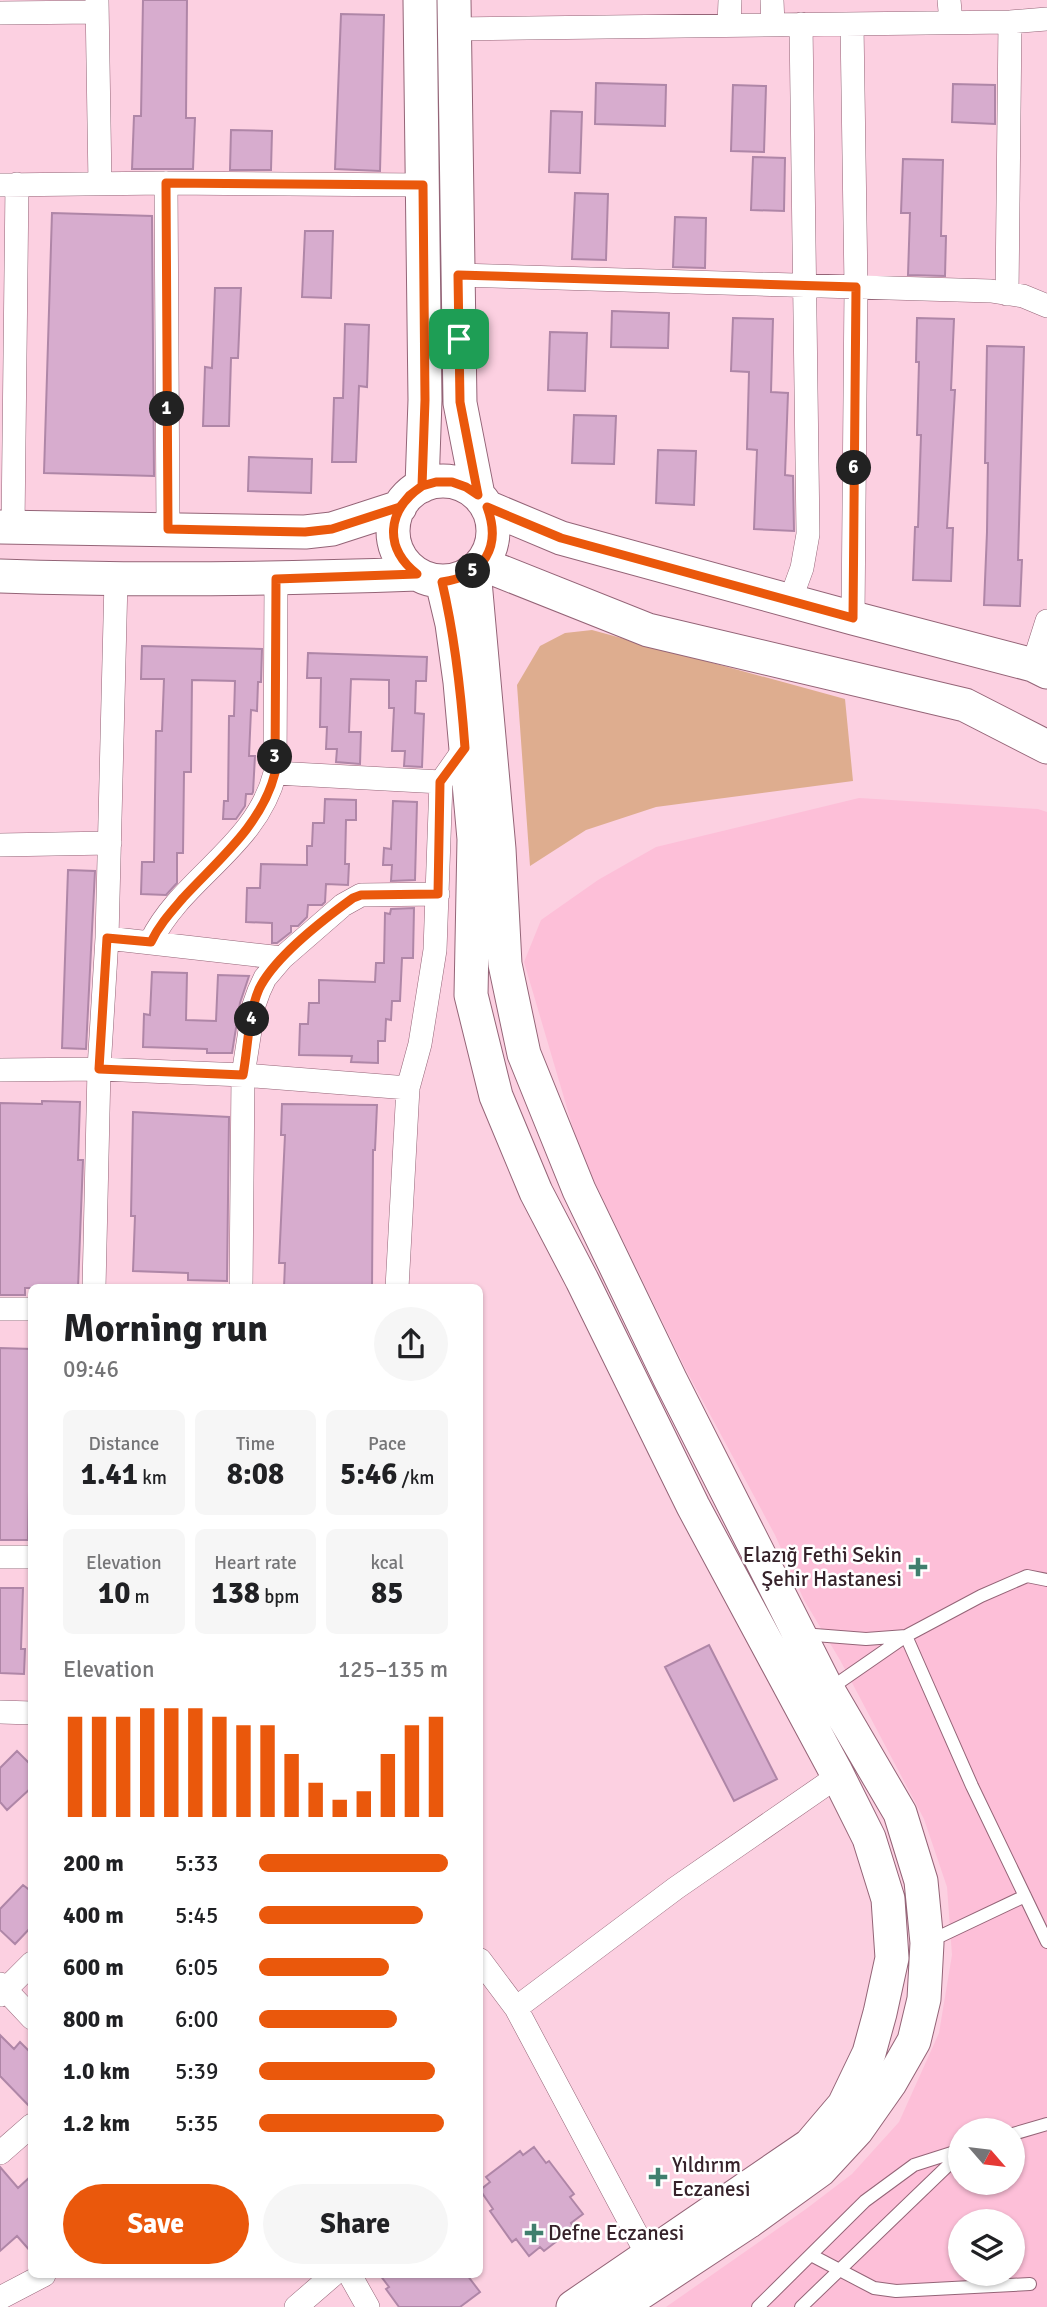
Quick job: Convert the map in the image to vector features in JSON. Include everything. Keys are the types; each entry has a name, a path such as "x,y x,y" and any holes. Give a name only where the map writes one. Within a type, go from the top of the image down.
{"street":[{"path":"420,0 425,400 411,496 394,522 394,537 406,566 429,578 452,624 474,839 471,995 495,1096 536,1192 693,1506 869,1838 888,1899 892,1958 869,2053 844,2105 810,2145 573,2307"},
{"path":"729,25 730,0"},
{"path":"772,0 773,25"},
{"path":"0,13 97,6 100,184"},
{"path":"0,576 116,580 457,580 478,567 489,551 493,536 492,521 483,501 460,402 454,14 729,25 852,24 950,11 1010,22 1047,19"},
{"path":"1007,294 1010,22"},
{"path":"790,601 802,568 808,534 801,24"},
{"path":"852,24 856,287 853,618"},
{"path":"166,183 168,529"},
{"path":"423,185 8,184 7,527 305,532 332,529 411,496 436,482 452,482 466,487 483,501 561,538 1040,668 1047,621"},
{"path":"458,275 1007,294 1023,296 1047,306"},
{"path":"478,567 649,630 965,705 1047,747"},
{"path":"478,567 505,964 524,1054 579,1190 670,1379 828,1690 900,1814 921,1881 928,1943 924,1999 914,2041 890,2083 857,2130 820,2170 748,2222 619,2307"},
{"path":"151,942 163,921 254,822 264,806 275,773 276,579"},
{"path":"94,1284 99,1069 110,843 116,580"},
{"path":"397,1284 408,1088 429,996 435,950 440,782 465,748"},
{"path":"275,773 440,782"},
{"path":"0,845 110,843"},
{"path":"241,1284 243,1075 258,991 282,958 353,898 361,895 438,894"},
{"path":"107,938 282,958"},
{"path":"0,1070 99,1069 243,1075 408,1088"},
{"path":"0,1309 28,1310"},
{"path":"0,1557 28,1557"},
{"path":"0,1712 28,1713"},
{"path":"516,2008 676,1888 838,1776"},
{"path":"483,1964 516,2008 648,2256"},
{"path":"28,1967 2,1990 28,2014"},
{"path":"0,2153 28,2128"},
{"path":"0,2298 38,2278"},
{"path":"296,2307 330,2278"},
{"path":"352,2278 368,2307"}],"lane":[{"path":"828,1690 906,1636 981,1596 1027,1576 1047,1580"},
{"path":"799,1634 866,1639 906,1636"},
{"path":"906,1636 972,1786 1047,1942"},
{"path":"928,1943 1025,1896"},
{"path":"1026,2130 1047,2124"},
{"path":"758,2307 865,2202 914,2165 948,2155"},
{"path":"801,2307 948,2164"},
{"path":"811,2255 874,2288 897,2291 1030,2284"}],"shaded area":[{"path":"592,630 845,699 853,781 656,807 586,830 530,866 517,685 540,646 565,633"},
{"name":"Elazığ Fethi Sekin Şehir Hastanesi","path":"859,798 1038,809 1047,812 1047,2307 666,2307 852,2174 899,2122 939,2033 952,1955 947,1887 924,1819 840,1660 804,1600 775,1535 685,1368 580,1152 524,962 541,920 598,880 656,847"}],"building":[{"path":"143,0 187,0 186,118 195,118 193,169 132,169 134,116 141,116"},
{"path":"341,14 384,15 380,171 335,169"},
{"path":"596,83 666,85 665,126 595,124"},
{"path":"953,84 995,85 995,124 952,122"},
{"path":"733,85 766,86 764,152 731,151"},
{"path":"551,111 582,112 580,173 549,172"},
{"path":"231,130 272,131 271,170 230,170"},
{"path":"753,157 785,158 784,211 751,210"},
{"path":"903,159 943,160 941,236 946,236 945,276 908,275 910,213 901,213"},
{"path":"575,193 608,194 606,260 572,259"},
{"path":"52,213 152,216 154,476 44,473"},
{"path":"675,217 706,218 705,268 673,267"},
{"path":"305,231 333,231 331,298 302,297"},
{"path":"215,288 241,288 238,358 231,358 229,426 203,426 205,367 212,368"},
{"path":"612,311 669,313 668,348 611,347"},
{"path":"733,318 773,319 771,392 788,393 785,475 793,476 794,531 754,529 757,450 747,449 749,372 731,371"},
{"path":"917,318 954,319 951,390 955,390 947,528 953,528 951,581 913,580 921,435 917,435"},
{"path":"345,324 369,325 367,387 359,386 356,462 332,462 334,398 343,398"},
{"path":"550,332 587,333 585,391 548,390"},
{"path":"987,346 1024,347 1018,560 1022,560 1020,606 984,605 988,463 985,463"},
{"path":"574,415 616,416 614,464 572,463"},
{"path":"658,450 696,451 694,505 656,503"},
{"path":"249,457 312,459 311,493 248,491"},
{"path":"142,646 262,649 257,711 251,710 249,756 255,756 253,792 246,794 245,806 236,819 223,819 224,801 228,801 229,716 234,716 235,681 192,680 191,772 184,772 183,853 177,853 177,883 166,895 141,894 142,862 154,862 156,731 162,731 164,679 141,679"},
{"path":"308,653 427,657 426,681 416,681 415,713 424,714 422,767 404,766 405,751 392,751 394,708 389,708 389,680 351,679 349,732 361,732 360,764 336,762 337,749 326,749 327,727 320,727 321,678 307,678"},
{"path":"325,799 356,800 356,820 346,820 345,864 349,864 348,885 326,884 325,902 322,905 308,905 307,917 298,926 291,926 291,932 277,943 272,943 272,923 246,922 247,888 260,888 261,864 307,865 307,846 312,846 313,823 324,823"},
{"path":"393,801 417,802 415,880 391,881 392,865 383,865 384,848 391,849"},
{"path":"68,870 95,871 86,1049 62,1048"},
{"path":"414,908 413,958 402,958 400,1001 392,1001 391,1020 386,1019 385,1041 378,1041 378,1063 351,1062 352,1056 299,1055 300,1024 308,1024 309,1003 319,1003 319,980 375,982 376,963 384,963 385,913 390,914 391,909"},
{"path":"152,972 187,973 186,1020 216,1021 218,975 249,976 240,1003 232,1053 207,1053 207,1049 143,1047 144,1014 150,1015"},
{"path":"42,1101 80,1102 78,1160 83,1160 78,1284 28,1284 25,1295 0,1295 0,1103 42,1104"},
{"path":"282,1104 377,1105 373,1150 372,1284 284,1284 285,1263 279,1263 285,1135 281,1135"},
{"path":"133,1112 229,1117 227,1281 188,1280 188,1273 133,1271"},
{"path":"0,1348 28,1349 28,1540 0,1540"},
{"path":"0,1588 23,1588 21,1649 25,1649 24,1674 0,1673"},
{"path":"709,1645 777,1779 734,1801 665,1667"},
{"path":"17,1751 28,1762 28,1791 7,1810 0,1802 0,1768"},
{"path":"23,1885 28,1889 28,1930 15,1944 0,1930 0,1909"},
{"path":"0,2035 14,2049 20,2042 28,2050 28,2105 0,2076"},
{"path":"534,2147 546,2163 549,2161 574,2194 570,2197 583,2214 571,2223 574,2228 544,2251 540,2247 529,2256 516,2239 512,2242 490,2211 493,2209 483,2194 483,2188 490,2182 486,2177 520,2151 523,2155"},
{"path":"0,2167 18,2188 28,2179 28,2248 17,2236 0,2251"},
{"path":"382,2278 469,2278 480,2292 460,2307 399,2307 386,2289 389,2287"}],"place":[{"name":"Elazığ Fethi Sekin Şehir Hastanesi","path":"918,1567"},
{"name":"Yıldırım Eczanesi","path":"658,2177"},
{"name":"Defne Eczanesi","path":"534,2233"}],"route":[{"path":"459,339 458,275 856,287 853,618 561,538 487,507 493,536 482,564 457,580 442,582 452,624 465,748 440,782 438,894 361,895 353,898 282,958 258,991 243,1075 99,1069 107,938 151,942 163,921 254,822 271,789 275,773 276,579 417,574 406,566 398,552 394,522 400,507 410,495 422,486 425,400 423,185 166,183 168,529 305,532 332,529 400,507 422,486 436,482 452,482 478,495 460,402 459,339"}]}
